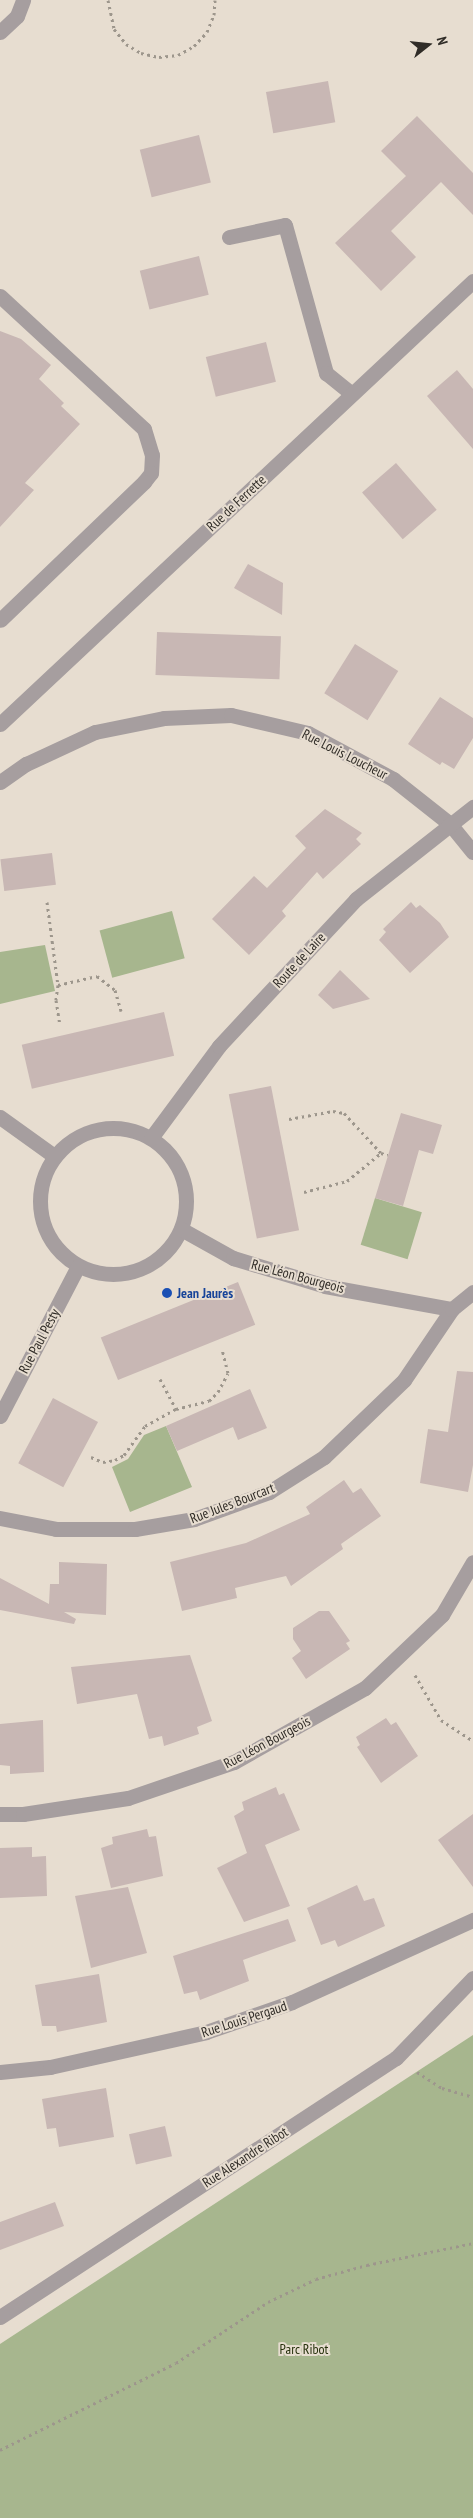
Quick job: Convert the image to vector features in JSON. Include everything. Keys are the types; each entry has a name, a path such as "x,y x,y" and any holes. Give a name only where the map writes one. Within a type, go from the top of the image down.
{"street":[{"path":"0,32 17,16 23,0"},
{"path":"229,237 285,224 326,373 352,394"},
{"name":"Rue de Ferrette","path":"0,724 473,281"},
{"path":"0,296 144,430 152,455 151,473 144,482 0,620"},
{"name":"Rue Louis Loucheur","path":"0,782 26,764 96,732 164,718 231,714 308,733 393,779 450,824"},
{"name":"Route de Laire","path":"151,1138 219,1046 356,899 473,808"},
{"path":"450,824 473,852"},
{"path":"0,1117 54,1156"},
{"path":"110,1127 131,1130 151,1138 167,1151 179,1168 185,1188 186,1208 181,1229 168,1249 149,1265 126,1273 102,1273 78,1266 58,1250 45,1228 39,1204 43,1179 54,1156 70,1141 88,1132 110,1127"},
{"name":"Rue Léon Bourgeois","path":"181,1229 232,1258 325,1286 452,1309"},
{"name":"Rue Paul Pesty","path":"0,1416 78,1266"},
{"name":"Rue Jules Bourcart","path":"0,1518 56,1529 135,1529 194,1519 269,1492 324,1457 404,1380 452,1309 473,1292"},
{"name":"Rue Léon Bourgeois","path":"0,1814 22,1814 128,1798 234,1762 365,1688 442,1615 473,1562"},
{"name":"Rue Louis Pergaud","path":"0,2072 50,2068 206,2032 292,2002 473,1920"},
{"name":"Rue Alexandre Ribot","path":"0,2317 396,2058 473,1978"}],"path":[{"path":"108,0 114,29 126,44 141,54 160,57 178,55 194,46 207,32 214,15 215,0"},
{"path":"47,902 58,985 56,1000 60,1025"},
{"path":"58,985 97,976 115,990 121,1011"},
{"path":"289,1119 333,1111 344,1113 381,1153 388,1154"},
{"path":"304,1192 347,1181 381,1153"},
{"path":"91,1458 103,1462 124,1455 145,1426 176,1409 209,1402 218,1392 228,1373 222,1349"},
{"path":"160,1379 176,1409"},
{"path":"403,1652 441,1720 473,1741"},
{"path":"396,2058 442,2088 473,2096"},
{"path":"0,2450 176,2363 268,2302 316,2279 367,2265 473,2243"}],"green space":[{"path":"172,911 185,958 112,978 100,930"},
{"path":"45,945 55,991 0,1004 0,952"},
{"path":"375,1198 422,1212 408,1259 361,1245"},
{"path":"166,1426 192,1487 130,1512 112,1467 128,1459 144,1435"},
{"name":"Parc Ribot","path":"473,2035 473,2518 0,2518 0,2344"}],"building":[{"path":"328,81 335,122 273,133 266,92"},
{"path":"417,116 473,173 473,215 441,182 391,231 416,257 381,291 335,243 406,176 381,151"},
{"path":"199,135 211,183 152,197 140,150"},
{"path":"199,256 209,295 149,310 140,271"},
{"path":"0,331 21,339 51,365 39,379 64,403 61,406 80,424 25,483 34,490 0,527"},
{"path":"266,342 276,382 216,397 206,357"},
{"path":"457,370 473,389 473,449 427,396"},
{"path":"396,463 437,510 403,539 362,493"},
{"path":"248,564 283,583 282,615 234,588"},
{"path":"157,632 281,636 279,679 155,675"},
{"path":"355,644 398,671 368,720 324,693"},
{"path":"440,697 473,718 473,738 454,769 442,762 440,765 408,744"},
{"path":"325,809 362,833 356,839 361,844 323,879 317,872 282,911 286,916 249,955 212,919 254,876 267,888 306,848 295,836"},
{"path":"52,853 56,885 4,891 0,859"},
{"path":"411,902 416,908 420,905 440,923 449,937 410,973 379,940 386,932 383,929"},
{"path":"340,970 370,999 333,1009 318,995"},
{"path":"164,1012 174,1056 32,1089 22,1045"},
{"path":"271,1086 299,1230 257,1239 229,1094"},
{"path":"401,1113 442,1125 433,1154 419,1150 403,1206 375,1198"},
{"path":"238,1282 255,1325 118,1380 101,1337"},
{"path":"457,1371 473,1372 473,1465 468,1492 420,1483 428,1429 448,1432"},
{"path":"250,1389 267,1428 238,1440 233,1427 177,1451 166,1426"},
{"path":"53,1398 98,1422 63,1487 18,1463"},
{"path":"344,1480 353,1493 361,1488 381,1516 341,1544 343,1549 291,1586 286,1576 235,1588 237,1598 182,1611 170,1562 246,1543 310,1514 306,1507"},
{"path":"59,1562 107,1564 106,1615 64,1612 76,1619 74,1624 0,1610 0,1578 49,1604 50,1584 59,1584"},
{"path":"319,1611 329,1611 350,1641 346,1643 350,1649 306,1679 292,1658 301,1651 293,1639 293,1628"},
{"path":"190,1655 212,1721 197,1727 199,1734 164,1746 162,1736 149,1739 137,1694 77,1704 71,1667"},
{"path":"386,1718 391,1725 396,1722 418,1756 381,1783 357,1747 360,1745 356,1737"},
{"path":"43,1720 44,1772 10,1774 10,1766 0,1765 0,1724"},
{"path":"276,1787 279,1795 284,1793 300,1830 265,1845 290,1906 244,1922 217,1868 247,1853 234,1816 244,1810 242,1802"},
{"path":"473,1814 473,1887 438,1840"},
{"path":"147,1829 149,1837 156,1836 163,1876 111,1888 101,1848 113,1844 112,1837"},
{"path":"32,1847 32,1857 46,1856 47,1896 0,1898 0,1848"},
{"path":"357,1885 364,1901 374,1898 385,1926 338,1947 335,1940 321,1945 307,1908"},
{"path":"128,1887 147,1953 91,1968 75,1896"},
{"path":"288,1919 296,1941 243,1960 249,1981 200,2000 197,1991 184,1994 173,1956"},
{"path":"99,1974 107,2022 57,2032 56,2026 42,2026 35,1985"},
{"path":"106,2088 114,2137 59,2147 56,2128 47,2129 42,2099"},
{"path":"165,2126 172,2156 136,2165 129,2134"},
{"path":"55,2202 64,2226 0,2250 0,2222"}],"place":[{"name":"Jean Jaurès","path":"167,1293"}]}
